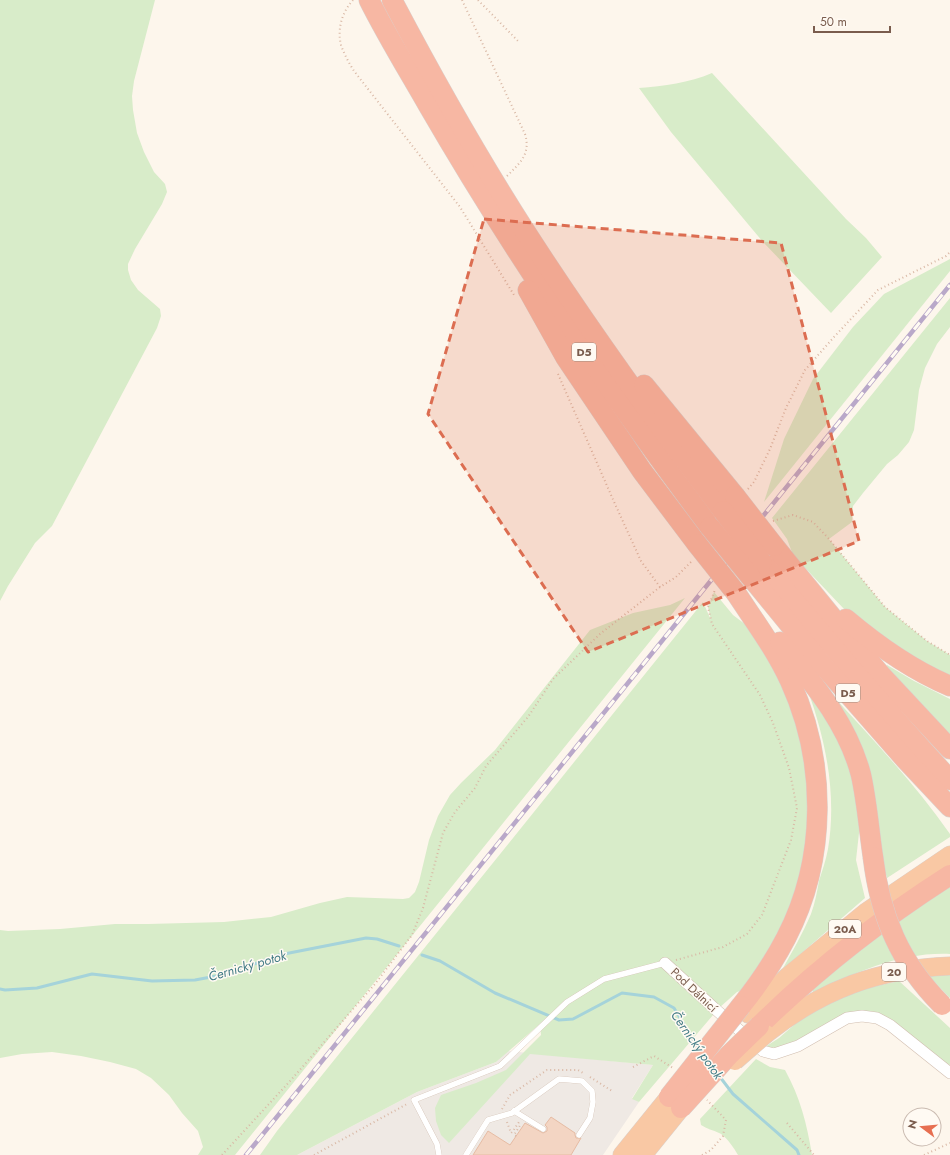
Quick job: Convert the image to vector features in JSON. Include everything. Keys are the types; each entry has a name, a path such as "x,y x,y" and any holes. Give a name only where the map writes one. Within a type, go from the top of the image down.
{"highway":[{"name":"D5","path":"369,0 453,148 498,185 525,230 571,298 669,414 734,500 756,569 821,663 905,759 950,807"},
{"name":"D5","path":"396,8 463,128 475,166 523,260 626,412 710,527 756,569 840,655 950,780"},
{"path":"453,148 503,247 566,358 697,549 778,639 821,693 842,728 853,751 860,774 865,796 875,876 882,906 891,931 915,974 946,1008"},
{"path":"734,500 881,675 950,749"},
{"path":"774,546 846,619 864,635 903,662 950,686"},
{"path":"643,1155 675,1102 729,1055 753,1020 755,989 778,952 800,906 812,860 816,834 816,776 812,748 806,726 790,681 773,648 736,593"},
{"name":"20A","path":"753,1020 788,976 860,916 950,855"},
{"path":"622,1155 753,1020 801,986 890,916 950,875"},
{"name":"20","path":"753,1020 780,1023 804,1007 840,988 896,972 950,966"}],"street":[{"name":"Pod Dálnicí","path":"665,963 763,1051 774,1054 784,1051 798,1046 847,1018 862,1016 877,1018 890,1025 950,1073"}],"lane":[{"name":"Pod Dálnicí","path":"414,1100 500,1066 568,1002 604,979 665,963"},
{"path":"466,1155 488,1120 514,1111 559,1079 582,1081 592,1091 593,1102 590,1118 579,1135"},
{"path":"414,1100 437,1144 439,1155"},
{"path":"514,1111 543,1129"}],"path":[{"path":"353,0 344,13 340,23 340,44 344,53 354,71 460,207 514,295"},
{"path":"462,0 525,134 527,142 527,149 520,162 498,185"},
{"path":"478,0 518,41"},
{"path":"734,500 754,482 770,449 786,408 806,370 834,337 878,290 946,256 950,252"},
{"path":"556,370 614,504 641,561 660,587"},
{"path":"222,1155 292,1080 375,984 412,935 423,908 443,833 455,812 475,788 486,766 528,717 553,679 600,634 676,576 697,549"},
{"path":"314,1155 414,1100"},
{"path":"787,1123 814,1155"},
{"path":"924,1155 950,1143"}],"highlighted area":[{"path":"484,219 781,243 859,541 588,652 428,414"}],"shaded area":[{"path":"508,1051 653,1065 632,1098 639,1102 603,1155 297,1155 417,1092 496,1062"}],"green space":[{"path":"0,0 155,0 134,81 132,96 137,133 154,172 165,184 167,192 162,204 135,249 128,264 131,280 138,290 160,309 161,316 157,328 52,526 35,543 0,601"},
{"path":"712,73 882,257 831,313 763,242 671,132 639,88 676,84"},
{"path":"950,259 950,271 764,502 784,439 813,379 853,327 884,294"},
{"path":"950,298 950,327 937,344 925,368 919,390 914,430 909,442 898,455 887,464 853,506 852,522 829,539 885,607 927,641 950,655 950,680 863,626 844,609 793,555 787,539 772,518"},
{"path":"714,592 733,615 758,634 788,692 808,759 809,826 803,861 793,898 775,940 743,990 737,992 719,1008 639,1102 632,1099 653,1065 530,1054 449,1143 441,1135 436,1121 435,1108 441,1095 476,1083 506,1070 541,1035 540,1024 496,1062 417,1092 297,1155 260,1155 277,1131 703,602 711,620 708,607"},
{"path":"685,598 235,1155 198,1155 203,1147 198,1131 169,1095 151,1078 136,1069 81,1056 52,1052 22,1054 0,1058 0,930 60,929 115,924 224,922 271,917 347,897 409,898 415,892 419,882 429,840 438,816 450,795 495,750 590,630 633,613 670,605"},
{"path":"887,665 914,681 950,699 950,737 885,667"},
{"path":"827,689 922,796 950,834 950,837 887,878 878,845"},
{"path":"808,691 826,715 846,756 856,790 860,824 856,860 865,898 782,970 811,914 827,853 830,829 830,788 825,749"},
{"path":"950,884 950,954 914,956 896,960 862,971 813,993 812,987 842,961"},
{"path":"950,974 950,998 928,975"},
{"path":"899,981 950,1028 950,1065 941,1061 891,1020 876,1012 863,1011 779,1048 765,1047 779,1038 801,1019 832,1000 859,990"},
{"path":"756,1059 770,1067 785,1070 795,1090 802,1111 812,1155 738,1155 730,1142 724,1136 701,1125 700,1119"}],"building":[{"path":"551,1117 575,1133 576,1138 581,1138 571,1155 473,1155 488,1131 510,1145 525,1123 543,1133 547,1131 547,1127 545,1125"}],"waterway":[{"name":"Černický potok","path":"0,989 37,988 92,974 152,981 195,980 227,974 279,955 366,938 377,939 399,946"},
{"name":"Černický potok","path":"422,955 440,961 495,993 559,1020 573,1019 622,993 654,997 674,1008 698,1048"},
{"name":"Černický potok","path":"720,1077 733,1094 797,1150 799,1155"}],"railway":[{"path":"246,1155 950,285"}]}
